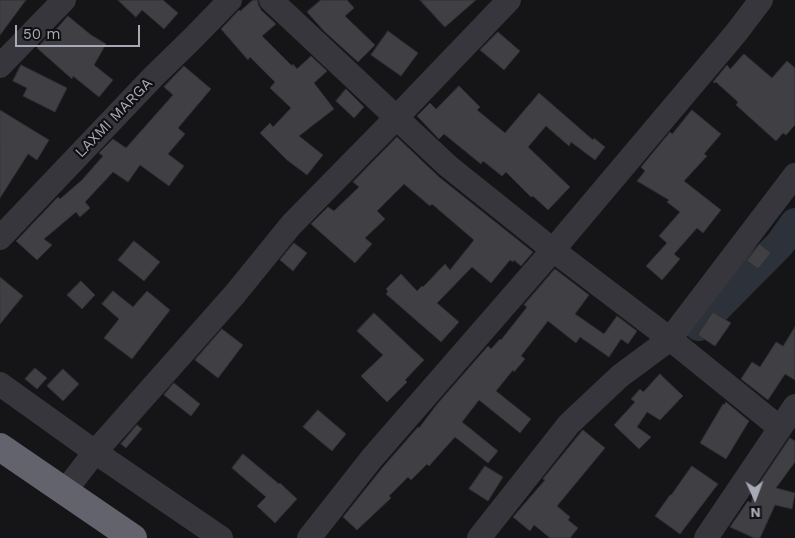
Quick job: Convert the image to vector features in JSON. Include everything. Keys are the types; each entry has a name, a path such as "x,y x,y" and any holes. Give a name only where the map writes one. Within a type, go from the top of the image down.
{"highway":[{"path":"0,447 133,538"}],"street":[{"path":"0,66 64,0"},
{"name":"LAXMI MARGA","path":"0,238 153,77 230,0"},
{"path":"270,0 448,166 553,250 670,339 780,428"},
{"path":"65,491 95,452 235,294 291,225 509,0"},
{"path":"310,538 372,458 553,250 736,33 761,0"},
{"path":"478,538 569,424 620,376 670,339 795,175"},
{"path":"0,384 221,538"},
{"path":"706,538 795,406"}],"building":[{"path":"0,0 26,0 0,35"},
{"path":"118,0 163,0 178,13 164,29 142,10 136,17"},
{"path":"253,0 258,0 261,10 276,24 262,36 292,66 293,64 297,69 311,56 327,71 314,83 334,109 299,136 323,155 307,175 287,160 260,133 270,123 273,127 291,108 270,88 275,82 250,57 248,60 221,29 239,10"},
{"path":"321,0 347,0 354,8 345,16 375,45 358,62 324,31 307,12"},
{"path":"420,0 476,0 445,27"},
{"path":"68,16 91,35 106,44 94,65 113,80 99,97 73,76 72,79 37,48"},
{"path":"388,31 418,53 401,76 371,55"},
{"path":"498,32 520,51 504,70 480,50"},
{"path":"744,54 772,78 787,61 795,68 795,125 786,135 783,133 776,141 736,105 738,102 716,82 713,82 727,65 730,69"},
{"path":"21,65 67,88 55,112 23,96 27,88 13,81"},
{"path":"184,66 211,89 178,128 185,134 168,154 184,166 169,186 140,165 128,182 113,172 85,202 90,208 80,217 76,212 44,239 52,245 37,260 16,241 58,197 60,199 82,180 103,156 99,153 113,139 126,148 173,95 164,87"},
{"path":"459,86 480,107 477,110 505,133 539,93 593,140 594,138 605,147 595,160 571,142 569,146 546,126 528,147 570,187 548,210 533,196 531,197 506,172 502,176 483,161 481,164 444,134 439,139 417,116 430,103 436,109"},
{"path":"346,89 364,107 354,118 336,101"},
{"path":"0,110 49,140 37,160 28,154 0,198"},
{"path":"692,110 721,134 704,154 707,156 684,181 721,210 703,233 697,228 674,254 680,259 662,280 646,266 667,243 659,236 680,212 667,202 669,200 637,181 645,171 641,167 670,132 672,134"},
{"path":"397,137 439,177 533,252 521,266 514,260 513,262 510,260 491,283 472,267 437,303 459,322 441,342 386,294 388,291 386,289 401,274 417,291 445,264 450,270 474,240 432,204 430,206 404,184 377,211 385,219 365,238 372,244 355,263 311,224 328,207 334,211 359,187 353,182"},
{"path":"134,241 160,262 144,281 118,260"},
{"path":"294,243 307,253 293,271 280,260"},
{"path":"760,244 771,253 758,269 747,261"},
{"path":"555,269 589,295 575,314 604,334 617,316 637,331 628,344 621,339 609,357 580,337 576,343 548,321 521,356 525,359 514,372 513,370 496,391 531,419 520,433 479,400 462,422 498,451 488,463 455,437 429,466 427,464 411,480 408,477 389,496 391,498 357,530 343,517 383,467 419,428 438,403 488,346 491,349 501,340 527,307 524,305"},
{"path":"0,277 23,296 0,324"},
{"path":"81,281 95,295 82,309 67,295"},
{"path":"113,291 133,307 147,291 170,310 132,359 104,338 119,319 102,304"},
{"path":"713,312 731,323 715,346 698,335"},
{"path":"374,313 424,360 405,380 407,382 387,402 361,376 383,355 357,331"},
{"path":"795,327 795,380 785,374 768,400 741,379 752,362 760,367 776,342 783,346"},
{"path":"222,329 243,345 218,378 195,360"},
{"path":"35,368 47,378 37,389 25,379"},
{"path":"63,369 79,384 63,401 47,386"},
{"path":"660,374 683,396 660,420 647,412 637,427 651,437 639,449 614,425 635,402 631,399 640,389 643,392"},
{"path":"174,383 200,404 191,416 164,395"},
{"path":"726,402 749,421 726,459 700,443"},
{"path":"318,410 346,434 332,451 303,427"},
{"path":"137,425 142,429 126,448 121,444"},
{"path":"583,430 605,448 557,506 570,517 568,520 578,528 570,538 550,538 534,525 530,531 513,517 545,480 543,479"},
{"path":"790,438 795,441 795,462 776,488 795,493 792,509 775,505 760,538 754,538 730,527 748,501 751,503 754,491"},
{"path":"243,454 297,499 275,523 257,506 266,497 232,468"},
{"path":"485,466 503,477 488,501 469,489"},
{"path":"692,466 718,484 680,534 655,516"}],"waterway":[{"path":"699,326 780,244 795,223"}]}
